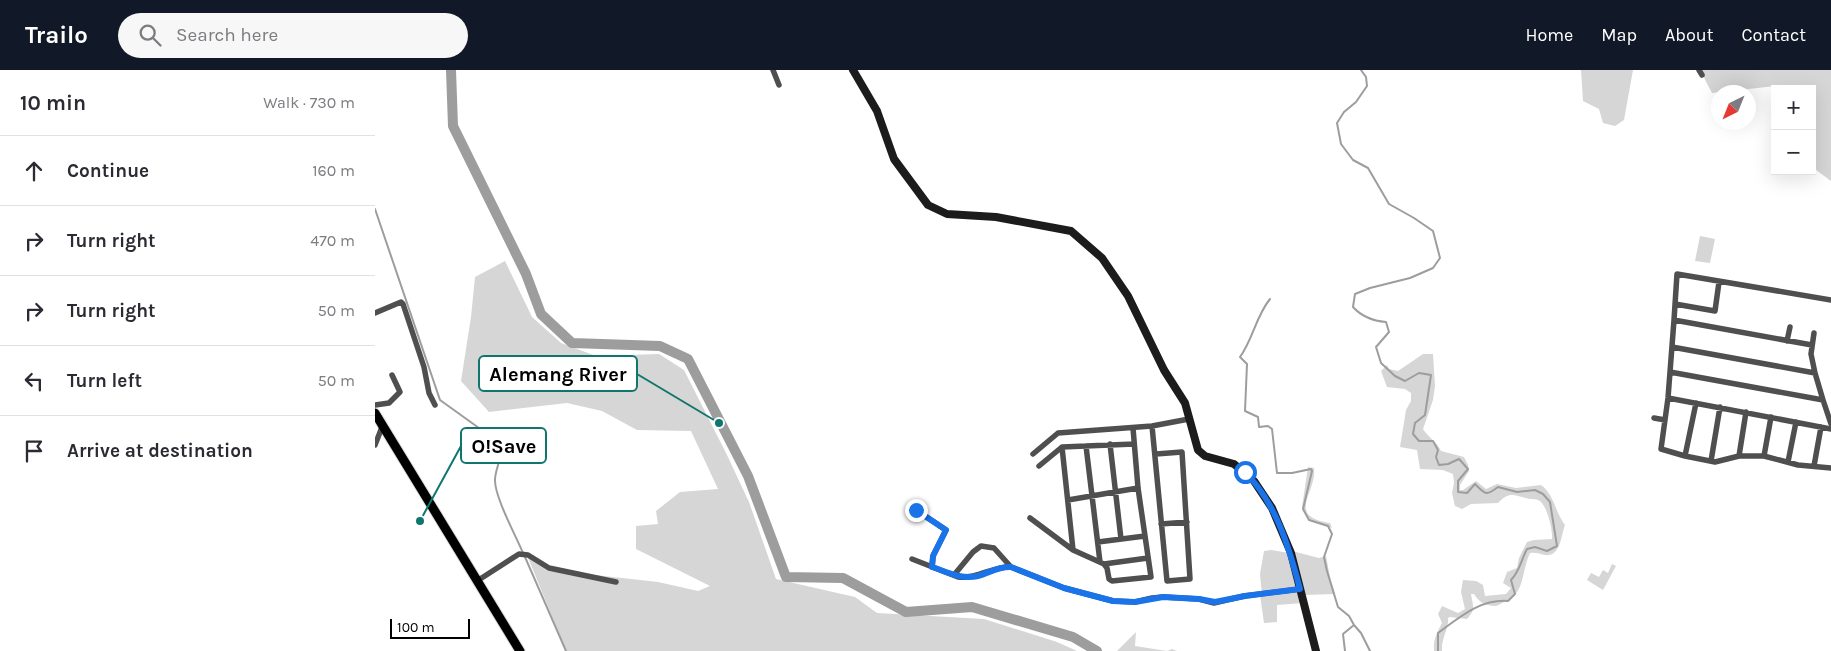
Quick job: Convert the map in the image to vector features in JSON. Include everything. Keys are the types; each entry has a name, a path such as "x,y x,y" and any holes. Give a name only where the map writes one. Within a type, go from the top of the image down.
{"main road":[{"path":"375,414 520,651"}],"street":[{"path":"773,70 779,85"},
{"path":"853,70 877,111 894,160 927,205 947,214 996,217 1071,231 1101,258 1128,296 1164,370 1185,403 1200,453 1234,464 1254,481 1272,508 1291,553 1316,651"},
{"path":"1831,300 1677,274 1668,398 1661,449 1715,462 1739,456 1764,456 1788,462 1831,468"},
{"path":"1675,304 1715,311 1719,282"},
{"path":"375,313 396,303 401,302 403,304 424,367 429,393 435,404"},
{"path":"1674,320 1812,345"},
{"path":"1787,341 1790,327"},
{"path":"1814,333 1811,354 1831,424"},
{"path":"1672,347 1815,373"},
{"path":"1669,372 1823,400"},
{"path":"375,405 389,403 400,392 392,375"},
{"path":"1668,398 1831,428"},
{"path":"1685,456 1696,403"},
{"path":"1711,461 1720,407"},
{"path":"1739,456 1746,412"},
{"path":"1764,456 1771,417"},
{"path":"1654,418 1665,420"},
{"path":"1033,454 1057,433 1152,426 1189,419"},
{"path":"1788,462 1796,422"},
{"path":"1152,426 1167,581 1190,579 1182,452 1156,454"},
{"path":"375,445 382,427"},
{"path":"1813,466 1821,427"},
{"path":"1030,518 1073,550 1102,563 1107,568 1109,579 1112,581 1151,577 1138,488 1133,428"},
{"path":"1110,444 1121,539"},
{"path":"1039,466 1062,447 1134,444"},
{"path":"1086,446 1091,496 1102,563"},
{"path":"1062,447 1073,550"},
{"path":"1068,500 1138,488"},
{"path":"916,510 946,530 933,556 932,567"},
{"path":"1161,524 1187,522"},
{"path":"1098,542 1145,536"},
{"path":"954,575 973,552 981,546 994,548 1011,567"},
{"path":"477,581 519,554 528,555 549,568 616,582"},
{"path":"1102,563 1148,558"},
{"path":"912,559 954,575 971,577 1003,567 1011,567 1064,588 1113,601 1135,602 1163,597 1215,602 1300,589"}],"shaded area":[{"path":"1581,70 1633,70 1624,120 1615,126 1603,123 1599,109 1583,101"},
{"path":"1700,70 1831,70 1831,181 1816,170 1816,85 1771,85 1756,88 1756,85 1711,85 1711,91"},
{"path":"1700,236 1715,239 1710,263 1695,261"},
{"path":"505,261 532,317 561,343 596,356 659,354 684,370 749,502 776,579 855,597 877,613 984,619 1057,642 1077,651 566,651 527,555 549,568 568,572 658,582 698,591 710,586 636,549 636,526 658,524 656,511 680,492 718,489 691,431 637,430 602,411 567,403 489,412 461,381 475,277"},
{"path":"1423,354 1433,354 1435,386 1433,400 1423,429 1441,451 1464,457 1469,471 1460,485 1460,490 1476,481 1486,489 1497,484 1516,488 1541,485 1552,498 1565,525 1554,553 1545,555 1530,553 1520,588 1511,598 1494,606 1482,603 1474,594 1471,594 1473,610 1470,616 1467,619 1448,618 1442,651 1434,651 1437,633 1442,623 1438,614 1442,606 1458,613 1465,609 1461,592 1463,580 1476,581 1483,585 1485,596 1506,594 1511,588 1503,583 1507,572 1517,568 1519,558 1527,542 1552,539 1552,535 1547,512 1541,502 1537,500 1509,495 1498,503 1471,504 1462,509 1455,506 1452,493 1453,474 1443,470 1420,469 1417,450 1400,447 1406,410 1411,401 1411,393 1405,389 1387,387 1381,371 1387,365 1389,369 1398,371"},
{"path":"1308,467 1314,468 1314,477 1306,502 1306,509 1309,515 1317,520 1330,523 1332,528 1309,520 1302,507"},
{"path":"1271,550 1289,553 1302,603 1277,605 1277,622 1264,623 1260,595 1262,595 1260,574 1264,551"},
{"path":"1292,551 1319,558 1326,556 1335,594 1304,595"},
{"path":"1612,564 1616,566 1603,590 1587,580 1591,573 1599,577 1603,570 1608,573"},
{"path":"1136,632 1135,646 1167,651 1117,651"}],"waterway":[{"path":"451,70 453,126 526,274 541,314 572,343 660,346 688,359 748,476 786,577 843,578 906,612 972,607 1073,637 1097,651"},
{"path":"1361,70 1366,77 1367,86 1356,102 1344,112 1337,123 1341,144 1353,160 1368,168 1389,204 1433,231 1440,258 1433,268 1410,278 1370,288 1355,294 1353,307 1368,318 1386,322 1389,332 1376,347 1381,363 1395,376 1405,381 1419,373 1431,375 1425,415 1415,423 1413,434 1419,441 1433,441 1438,450 1436,457 1439,465 1448,464 1459,459 1468,469 1458,481 1458,492 1467,493 1475,484 1486,493 1498,487 1517,492 1535,490 1543,494 1550,502 1557,546 1547,551 1535,547 1527,549 1511,580 1515,594 1508,601 1498,601 1479,606 1454,621 1438,633 1438,651"},
{"path":"375,209 440,400 497,441 500,451 495,479 498,495 523,553"},
{"path":"1270,299 1261,313 1240,357 1247,364 1245,411 1258,417 1259,427 1268,426 1272,429 1277,473 1292,473 1311,469 1312,471 1303,509 1309,520 1328,526 1332,534 1324,557 1327,571 1338,607 1349,616 1354,625 1343,634 1345,651"},
{"path":"525,557 566,651"},
{"path":"1354,625 1361,633 1370,651"}],"place":[{"name":"Alemang River","path":"719,423"},
{"name":"O!Save","path":"420,521"}],"route":[{"path":"916,510 946,530 933,556 932,567 958,577 979,576 995,569 1011,567 1064,588 1113,601 1135,602 1163,597 1215,602 1300,589 1291,553 1272,508 1254,481 1245,472"}]}
